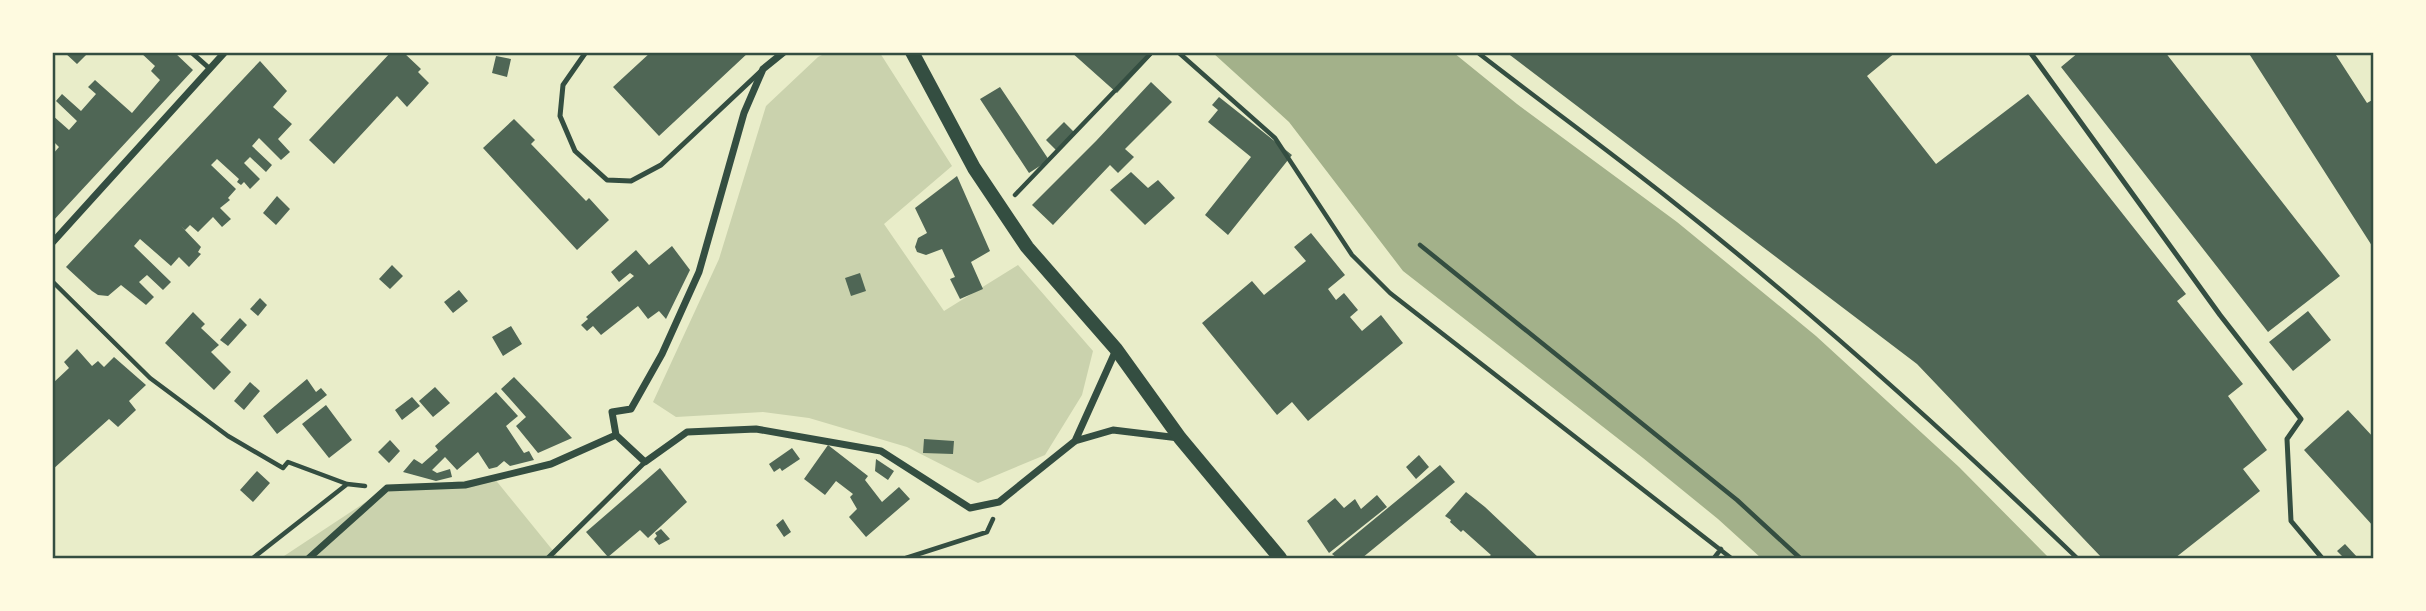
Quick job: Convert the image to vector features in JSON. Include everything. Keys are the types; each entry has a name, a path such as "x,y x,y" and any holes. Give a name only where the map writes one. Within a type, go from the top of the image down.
{"main road":[{"path":"912,52 974,168 1027,247 1116,349 1180,438 1280,558"}],"street":[{"path":"52,243 225,52"},
{"path":"784,52 763,69 744,113 699,272 662,354 631,409 612,412 616,435 645,462 687,432 756,429 881,451 970,508 999,502 1075,441 1113,430 1180,438"},
{"path":"1075,441 1116,349"},
{"path":"309,558 387,488 465,485 551,464 616,435"}],"lane":[{"path":"191,52 209,68"},
{"path":"586,52 563,85 560,116 575,151 607,180 631,181 661,165 763,69"},
{"path":"2030,52 2212,304 2301,419 2287,439 2291,521 2322,558"},
{"path":"548,558 645,462"}],"path":[{"path":"1002,209 1152,52"},
{"path":"1178,52 1275,138 1353,255 1390,293 1731,558"},
{"path":"1477,52 1666,197 1787,296 1904,397 2077,558"},
{"path":"1420,245 1737,499 1800,558"},
{"path":"52,281 150,378 228,436 283,468 288,462 347,484 387,488"},
{"path":"253,558 347,484"},
{"path":"906,558 987,532 999,502"},
{"path":"1714,558 1721,549"}],"shaded area":[{"path":"826,53 880,53 952,166 884,224 944,311 1018,265 1093,351 1082,395 1045,455 978,483 907,447 809,418 763,412 676,417 653,402 719,259 766,106 818,57"},
{"path":"1213,53 1454,53 1517,104 1677,222 1816,336 1959,467 2049,558 1761,558 1643,458 1403,271 1289,122"},
{"path":"494,478 559,558 281,558 387,488"}],"building":[{"path":"64,52 89,52 77,64"},
{"path":"140,52 174,52 193,70 52,222 52,155 59,147 52,140 52,115 69,130 77,121 56,101 62,94 81,111 96,94 88,87 95,80 132,113 160,80 151,71 155,66"},
{"path":"391,52 403,52 421,69 418,72 429,83 407,107 397,96 334,164 309,140"},
{"path":"651,52 749,52 659,136 613,87"},
{"path":"1071,52 1155,52 1117,93"},
{"path":"1506,52 1896,52 1867,76 1936,164 2028,94 2186,294 2177,301 2243,384 2228,396 2267,450 2243,469 2260,491 2175,558 2102,558 1917,364"},
{"path":"2079,52 2165,52 2340,276 2268,332 2061,67"},
{"path":"2248,52 2334,52 2367,103 2374,99 2374,249"},
{"path":"496,56 511,59 507,77 492,73"},
{"path":"260,61 287,91 273,107 292,124 278,139 290,152 281,160 259,138 252,146 272,165 266,172 250,157 244,163 260,179 250,189 244,182 241,185 237,182 239,179 217,159 211,165 236,189 228,198 230,200 220,208 231,219 222,227 213,217 198,232 190,225 185,230 181,226 201,247 198,252 201,254 189,267 179,257 171,266 140,239 134,246 171,282 163,290 147,275 139,282 154,297 146,305 121,285 108,296 92,291 66,267"},
{"path":"1151,82 1172,102 1125,149 1134,157 1118,173 1110,165 1053,225 1032,205"},
{"path":"1000,87 1049,160 1029,173 980,99"},
{"path":"1219,97 1292,155 1228,235 1205,215 1251,157 1208,122 1218,110 1212,105"},
{"path":"514,119 535,140 531,144 586,201 589,198 609,220 577,250 483,148"},
{"path":"1064,122 1075,133 1057,151 1046,140"},
{"path":"1131,172 1148,188 1158,180 1175,198 1145,225 1110,190"},
{"path":"957,176 990,251 971,262 983,289 960,299 950,279 955,277 942,249 926,255 917,252 915,247 918,238 927,233 915,208"},
{"path":"277,196 290,209 276,225 263,213"},
{"path":"1311,233 1345,275 1328,289 1336,300 1344,293 1358,310 1350,317 1362,331 1381,315 1403,343 1308,421 1292,402 1277,415 1202,323 1252,281 1264,295 1306,261 1294,247"},
{"path":"672,246 690,270 666,319 659,311 648,319 638,306 601,335 593,326 587,331 581,325 588,319 586,317 634,276 630,273 619,282 611,272 636,250 649,265"},
{"path":"392,265 403,276 390,289 379,279"},
{"path":"860,273 866,291 851,296 845,278"},
{"path":"459,290 468,301 453,313 444,302"},
{"path":"260,298 267,305 258,316 250,309"},
{"path":"2308,311 2331,340 2293,371 2269,342"},
{"path":"193,312 205,324 201,328 219,345 211,352 231,372 214,390 165,343"},
{"path":"240,318 247,325 228,346 220,340"},
{"path":"511,326 522,344 503,356 492,337"},
{"path":"77,349 92,366 98,361 104,367 114,357 146,385 129,401 136,410 118,427 109,419 52,470 52,384 69,368 64,362"},
{"path":"514,377 572,438 538,453 516,426 526,417 501,389"},
{"path":"307,379 316,392 321,388 327,395 277,434 263,416"},
{"path":"250,382 260,391 244,410 234,401"},
{"path":"435,387 450,403 433,417 419,401"},
{"path":"496,392 518,416 506,426 524,453 529,451 534,460 510,466 504,461 489,469 478,452 457,470 445,457 432,470 437,473 450,469 452,477 436,481 403,472 414,459 422,464 438,450 435,446"},
{"path":"412,397 420,406 402,420 395,410"},
{"path":"326,405 352,440 329,458 302,424"},
{"path":"2348,410 2374,438 2374,527 2304,450"},
{"path":"924,439 954,441 953,454 923,453"},
{"path":"390,440 400,451 389,463 378,452"},
{"path":"828,445 868,476 865,480 882,502 899,487 910,499 866,537 849,517 857,509 850,497 853,494 836,481 825,495 804,479"},
{"path":"792,448 800,459 782,471 780,468 774,472 769,464"},
{"path":"1419,455 1429,467 1416,479 1406,467"},
{"path":"876,459 894,471 888,480 875,471"},
{"path":"1440,465 1455,482 1362,558 1337,558 1332,554"},
{"path":"660,468 687,502 648,538 640,530 608,557 586,532"},
{"path":"257,471 270,483 253,502 240,490"},
{"path":"1466,492 1539,558 1487,558 1491,555 1445,516"},
{"path":"1377,495 1387,507 1329,553 1307,521 1335,498 1344,508 1355,499 1361,509"},
{"path":"783,519 791,532 784,537 776,525"},
{"path":"661,529 670,539 659,545 654,539 657,536 655,533"},
{"path":"2345,544 2358,558 2344,558 2337,551"}]}
